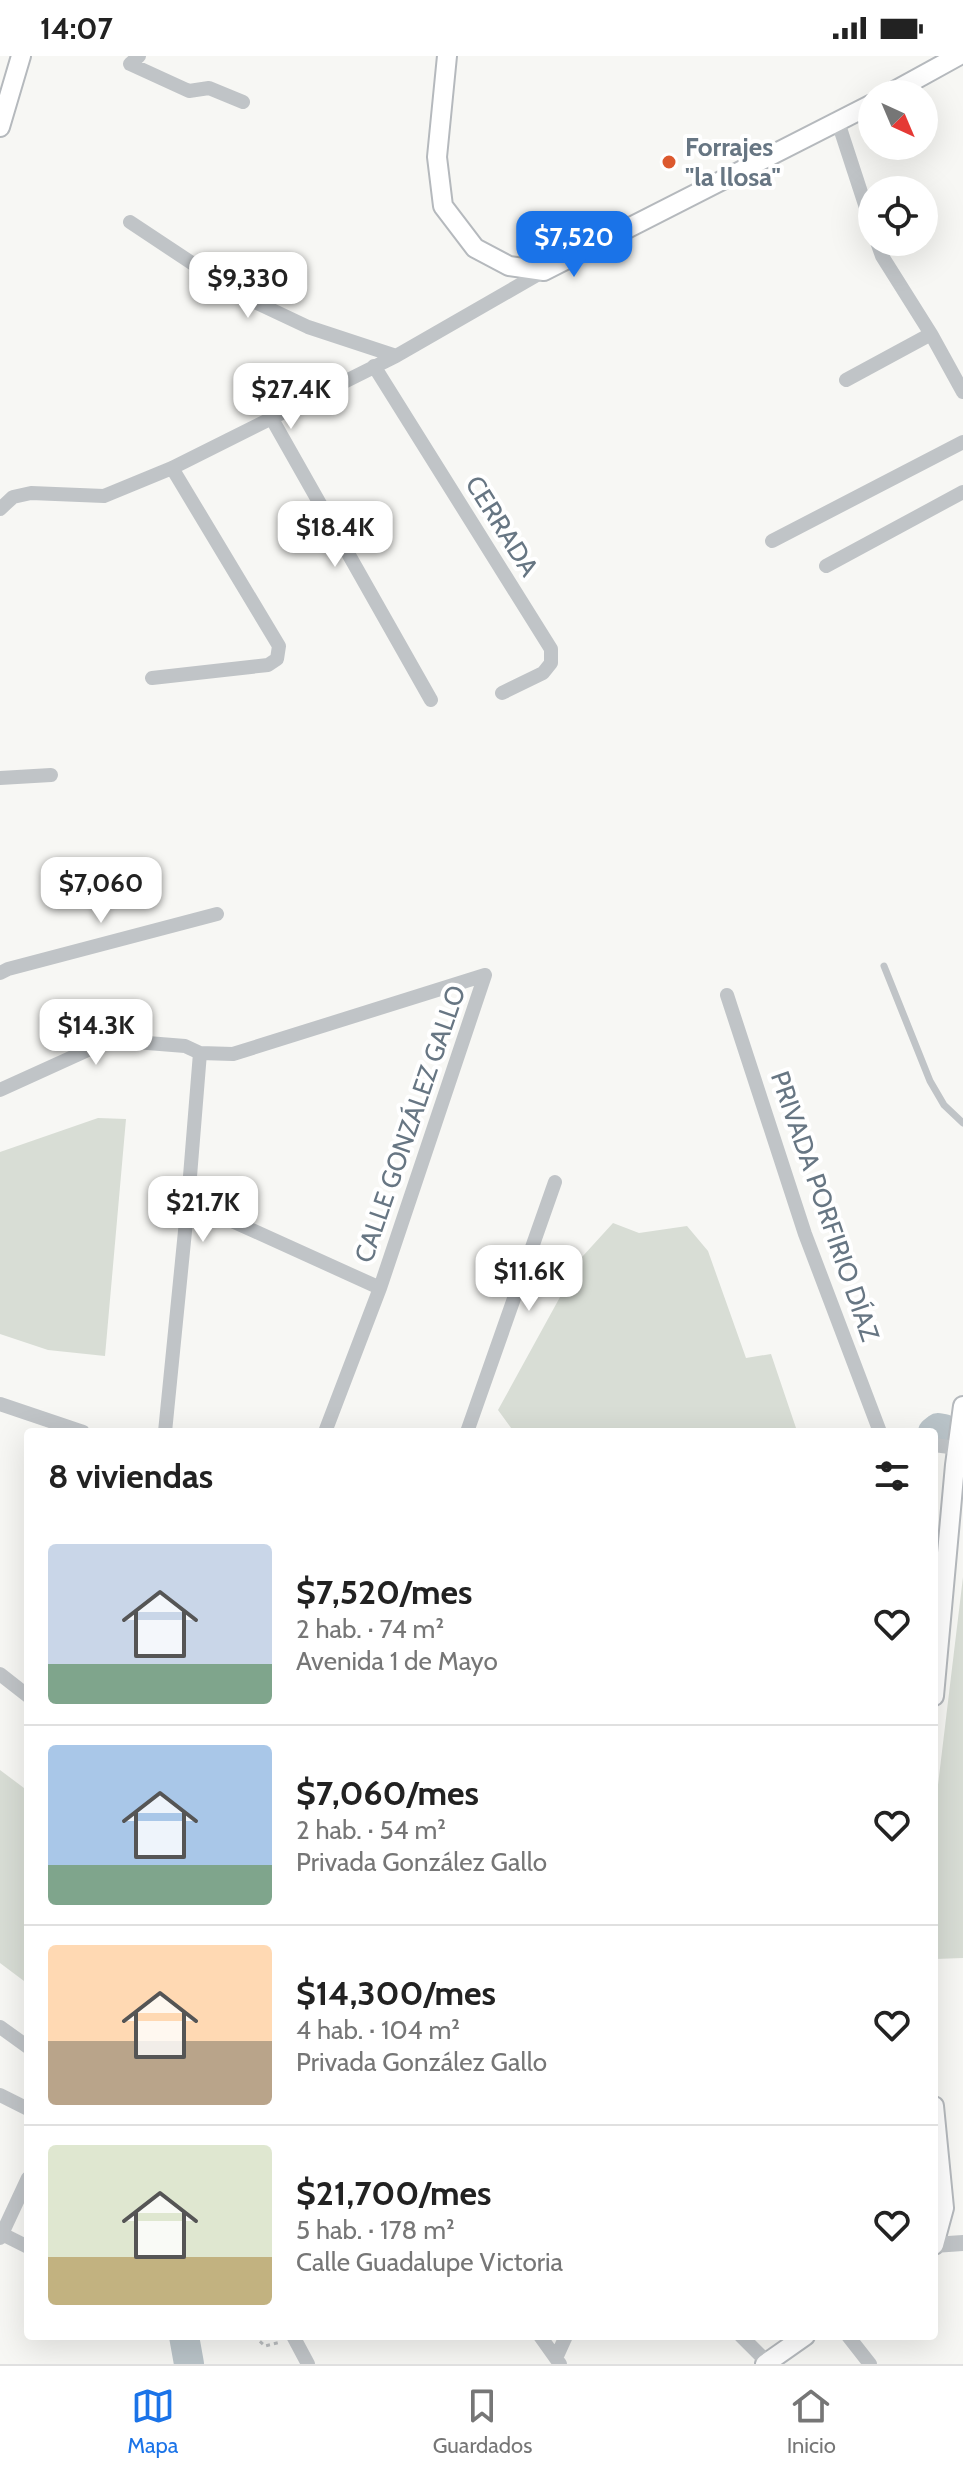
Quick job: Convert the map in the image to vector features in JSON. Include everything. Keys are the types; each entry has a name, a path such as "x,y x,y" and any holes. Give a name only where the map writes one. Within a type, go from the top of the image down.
{"main road":[{"path":"0,127 21,56"},
{"path":"447,56 437,157 443,206 475,248 509,266 544,271 858,111"},
{"path":"914,80 958,56"},
{"path":"938,1653 963,1406"},
{"path":"938,2188 939,2208"},
{"path":"766,2363 799,2340"}],"street":[{"path":"139,56 130,64 189,91 209,88 243,102"},
{"path":"838,122 858,183"},
{"path":"130,222 240,295 308,327 396,356"},
{"path":"882,256 961,383"},
{"path":"0,509 13,497 31,493 104,496 172,468 396,356 544,271"},
{"path":"846,380 931,334"},
{"name":"CERRADA","path":"374,366 551,649 551,663 543,673 502,693"},
{"path":"272,419 431,700"},
{"path":"772,541 963,442"},
{"path":"152,678 268,665 277,659 279,646 172,468"},
{"path":"826,566 963,492"},
{"path":"0,778 51,775"},
{"path":"0,973 217,914"},
{"name":"CALLE GONZÁLEZ GALLO","path":"200,1053 233,1054 485,975 380,1288 327,1428"},
{"name":"PRIVADA PORFIRIO DÍAZ","path":"727,995 805,1234 878,1428"},
{"path":"0,1090 110,1040 185,1046 200,1053 165,1428"},
{"path":"468,1428 555,1182"},
{"path":"188,1201 380,1288"},
{"path":"2,1408 70,1428"},
{"path":"938,1446 957,1448"},
{"path":"1,1678 24,1688"},
{"path":"0,2027 24,2044"},
{"path":"0,2095 24,2107"},
{"path":"24,2186 1,2235 24,2245"},
{"path":"938,2245 963,2243"},
{"path":"295,2340 308,2364"},
{"path":"543,2340 558,2361"},
{"path":"558,2361 565,2340"},
{"path":"745,2340 766,2363"},
{"path":"851,2340 870,2364"}],"lane":[{"path":"884,966 930,1081 944,1105 963,1123"}],"path":[{"path":"258,2340 265,2346 286,2340"}],"shaded area":[{"path":"98,1118 126,1119 105,1356 48,1350 0,1334 0,1152"},
{"path":"613,1223 639,1233 687,1226 708,1251 746,1358 771,1354 796,1428 511,1428 498,1410 582,1257"},
{"path":"963,1577 963,1958 938,1959 938,1785"},
{"path":"0,1770 24,1788 24,1981 0,1963"}],"waterway":[{"path":"938,1428 944,1429"},
{"path":"185,2340 189,2364"}],"place":[{"name":"Forrajes \"la llosa\"","path":"669,162"}]}
